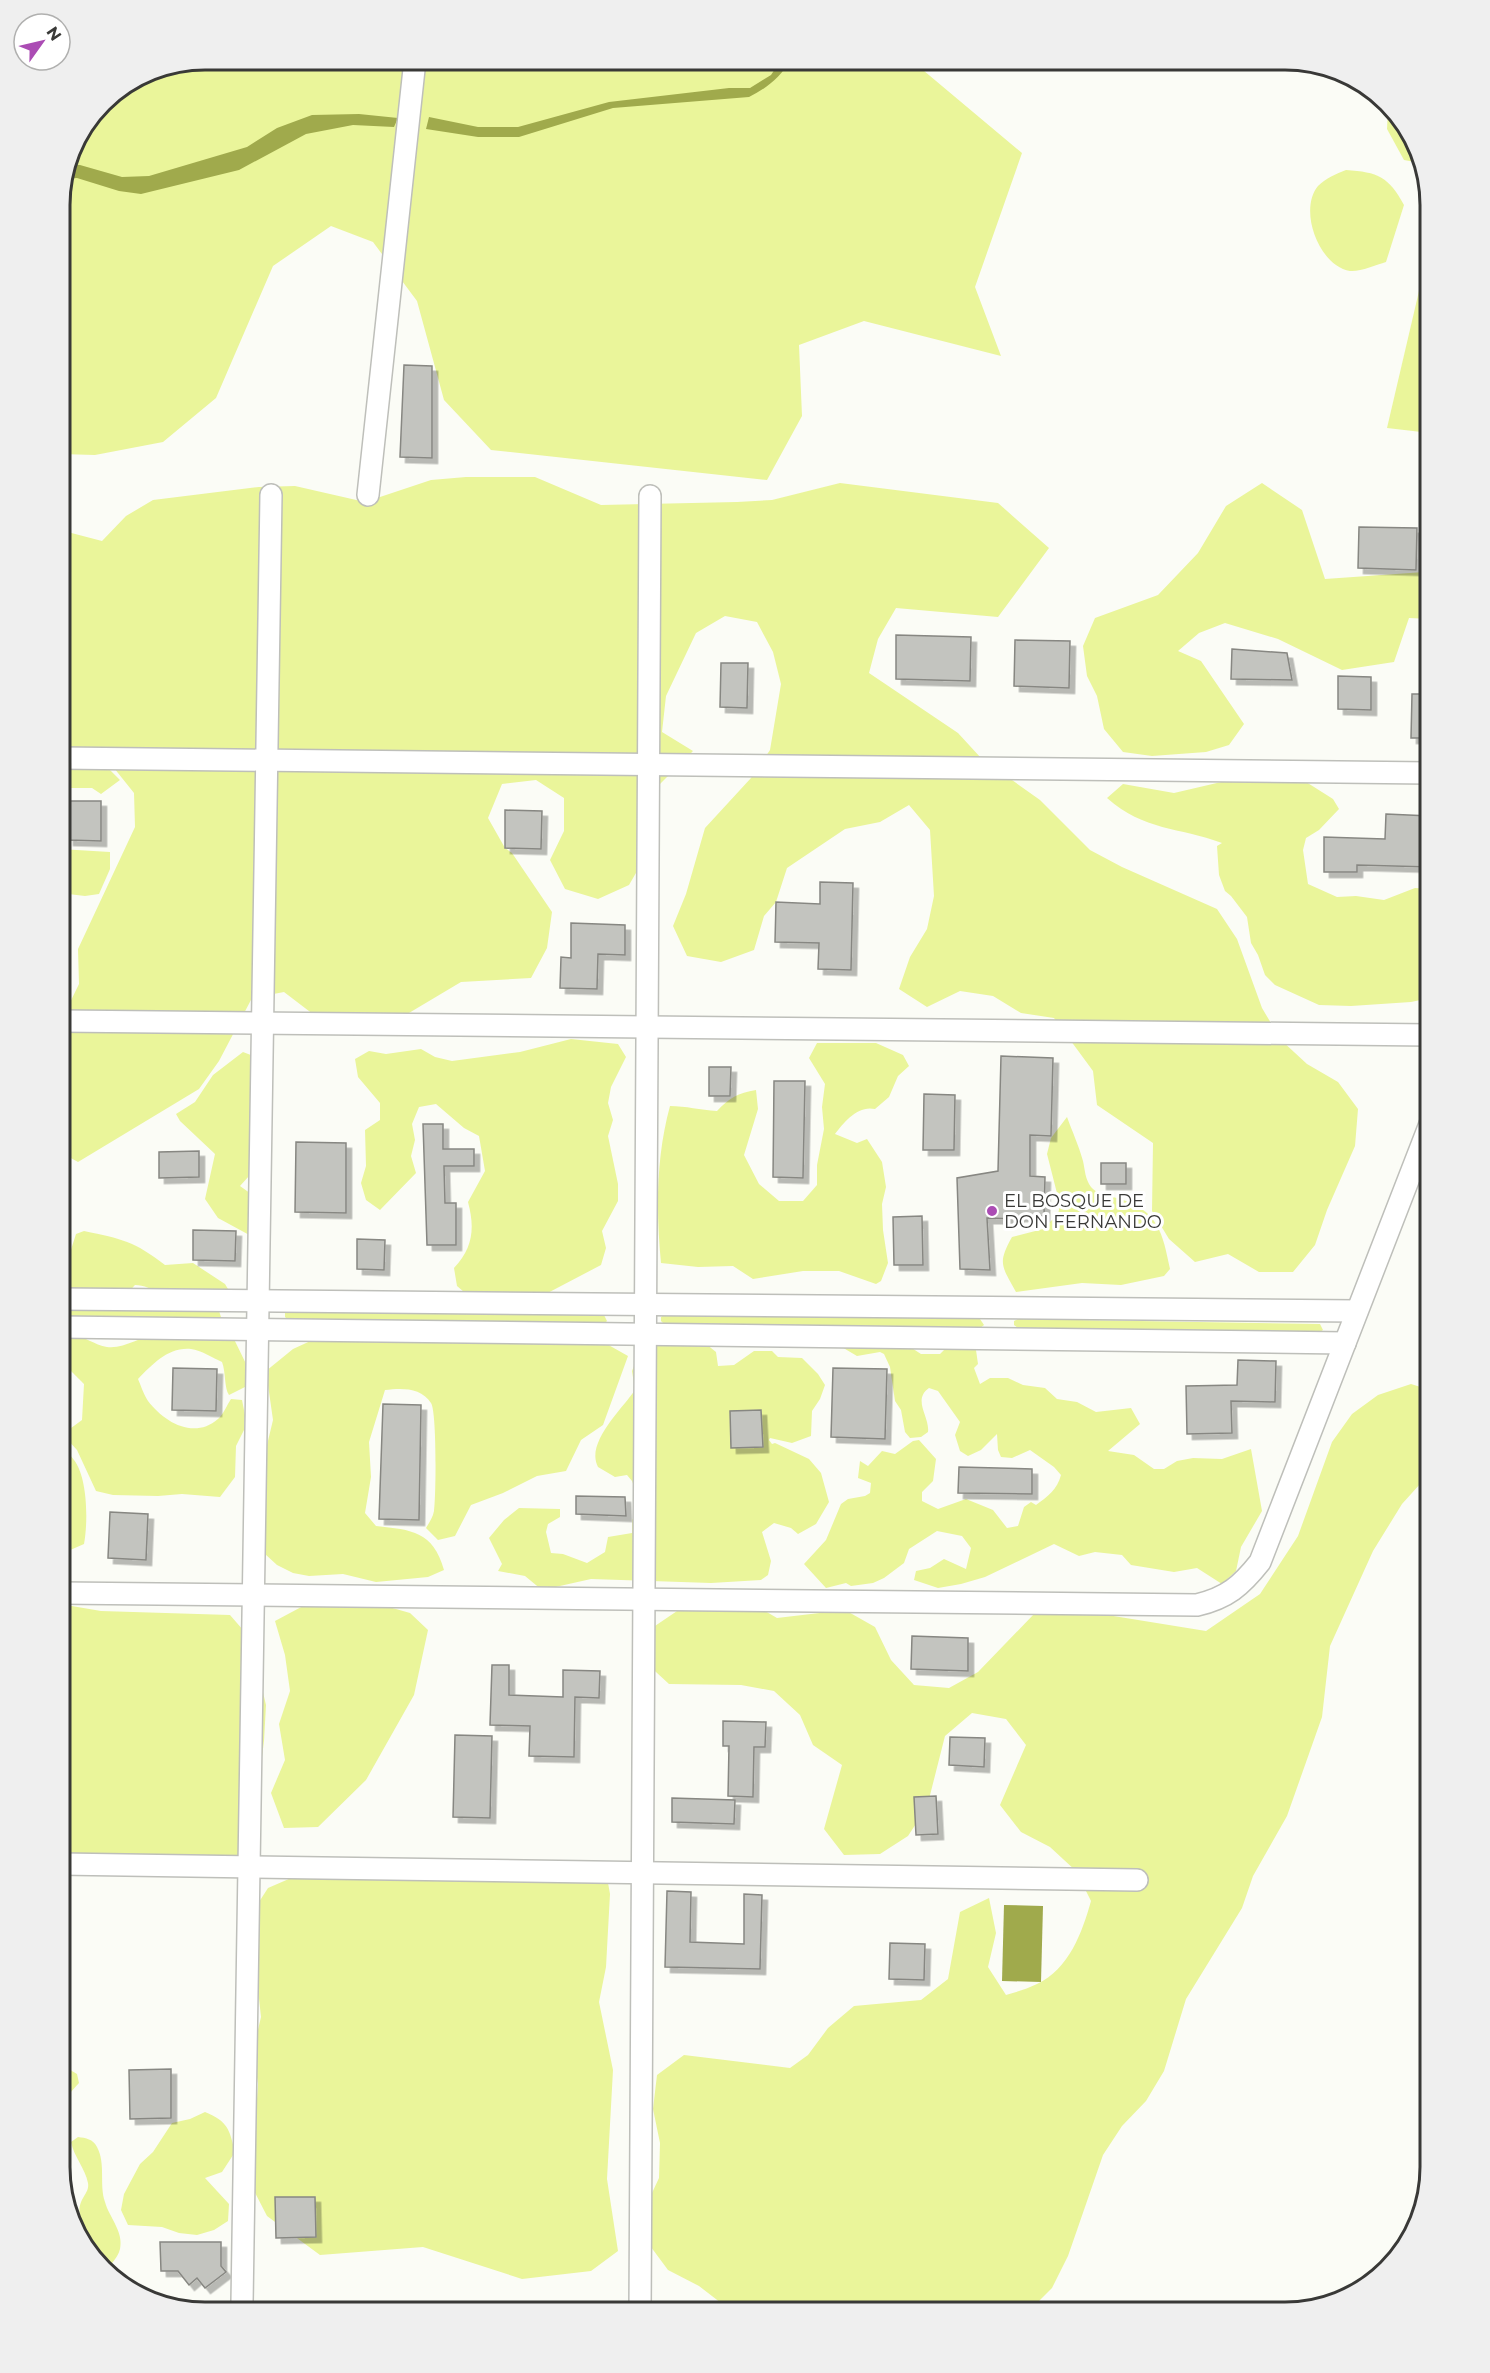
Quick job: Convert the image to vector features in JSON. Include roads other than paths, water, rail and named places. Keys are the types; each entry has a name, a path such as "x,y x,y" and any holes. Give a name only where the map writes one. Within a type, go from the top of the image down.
{"street":[{"path":"368,495 414,71"},
{"path":"242,2302 272,495"},
{"path":"640,2302 650,496"},
{"path":"71,758 1420,773"},
{"path":"71,1021 1420,1035"},
{"path":"70,1593 1197,1605 1215,1601 1233,1591 1260,1562 1420,1150"},
{"path":"70,1299 1357,1311"},
{"path":"70,1327 1345,1343"},
{"path":"70,1864 1137,1880"}],"place":[{"name":"EL BOSQUE DE DON FERNANDO","path":"992,1211"}]}
